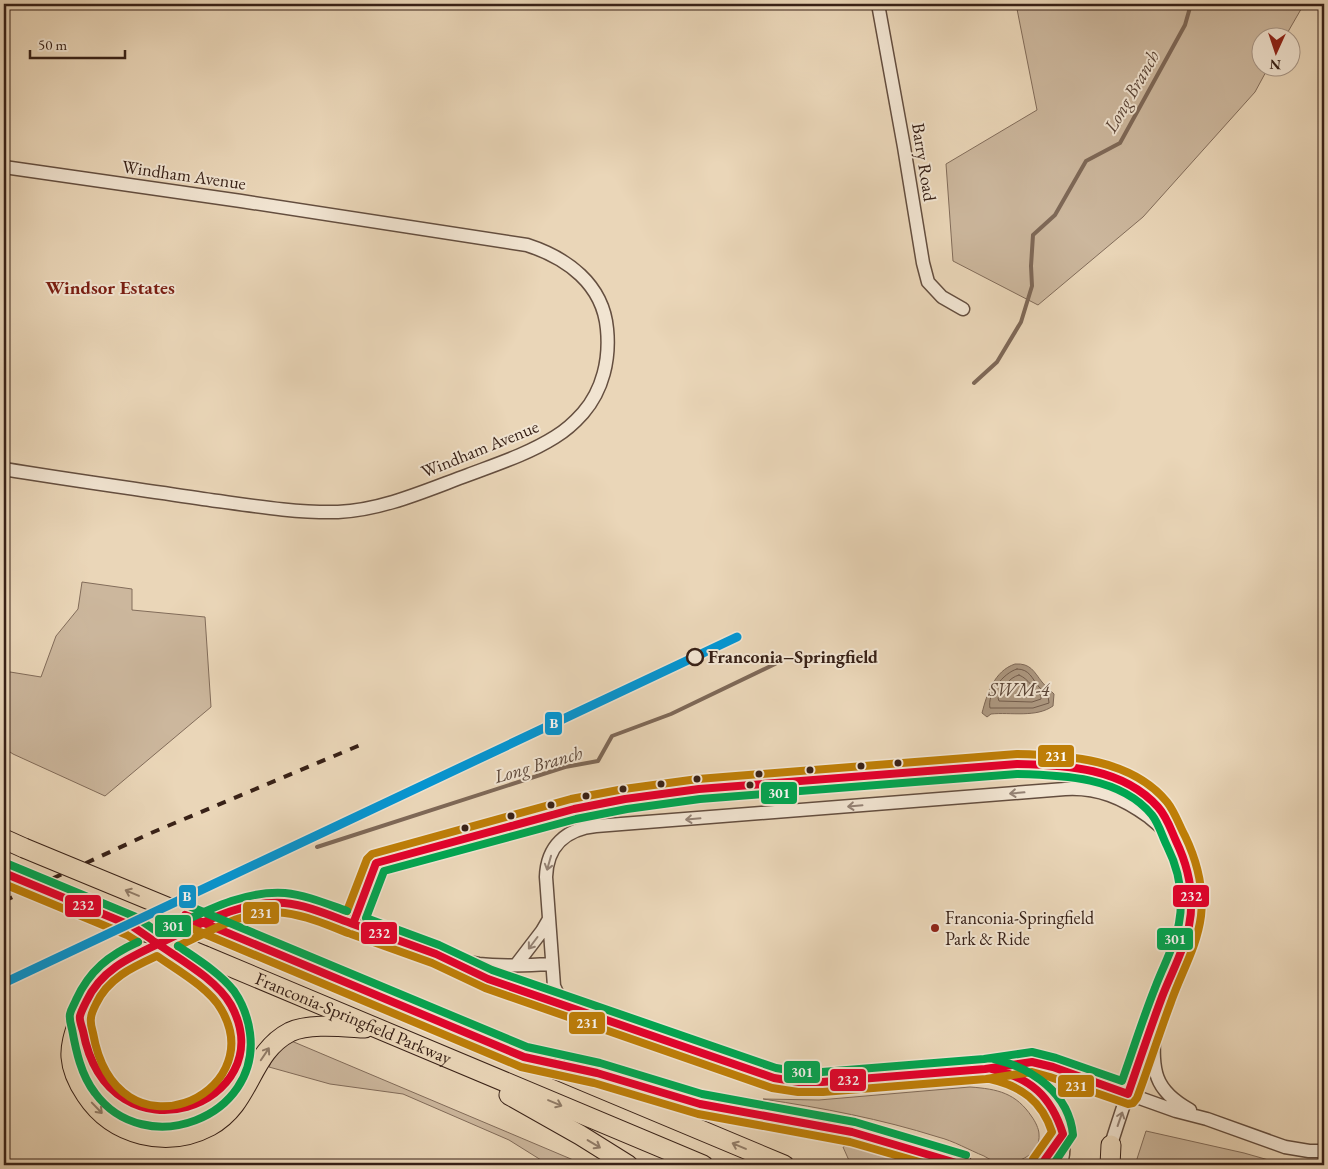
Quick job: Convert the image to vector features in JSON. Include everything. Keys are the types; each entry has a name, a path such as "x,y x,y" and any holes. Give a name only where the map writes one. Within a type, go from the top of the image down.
{"main road":[{"name":"Franconia-Springfield Parkway","path":"4,839 784,1165"},
{"name":"Franconia-Springfield Parkway","path":"4,873 703,1165"},
{"path":"80,1016 85,1045 93,1069 103,1087 118,1102 137,1113 159,1118 182,1116 213,1100 228,1084 238,1064 241,1045 238,1022 231,1005 216,988 186,964 132,926"},
{"path":"80,1016 71,1057 76,1078 84,1093 95,1108 120,1127 139,1134 161,1138 192,1133 221,1119 241,1096 266,1051 277,1040 292,1031 319,1027 374,1028"},
{"path":"430,1051 573,1131 628,1165"},
{"path":"524,1057 597,1073 700,1104 852,1132 962,1165"},
{"path":"1042,1165 1063,1134"},
{"path":"1110,1165 1111,1145"}],"street":[{"name":"Barry Road","path":"878,4 903,137 922,263 928,282 942,297 963,309"},
{"name":"Windham Avenue","path":"4,167 241,200 527,246 562,259 587,281 594,290 603,310 607,323 609,343 603,376 592,401 582,414 555,437 530,450 472,473 369,508 340,512 287,510 4,469"},
{"path":"568,1008 556,992 552,964 546,877 548,864 559,842 572,832 586,827 1065,789 1095,790 1117,797 1153,820 1178,844 1188,871 1192,889 1189,925 1184,942 1154,1018 1104,1165"},
{"path":"80,1016 95,986 116,965 249,904 278,902 303,906 436,954 488,979 568,1008 760,1074 788,1081 822,1082 1039,1063 1286,1147 1309,1151 1324,1151"},
{"path":"516,965 549,919"},
{"path":"436,954 481,964 552,964"},
{"path":"1154,1018 1154,1063 1159,1081 1174,1100 1207,1119"},
{"path":"985,1069 1013,1074 1027,1080 1039,1089 1054,1109 1063,1134 1064,1148 1061,1165"}],"shaded area":[{"path":"1016,4 1304,4 1290,28 1250,28 1250,78 1263,78 1255,92 1143,217 1038,305 953,261 946,164 1037,110"},
{"path":"82,582 132,589 132,610 205,617 211,707 105,796 13,754 4,748 4,671 41,677 56,636 78,609"},
{"path":"282,1037 582,1165 549,1165 509,1140 403,1094 330,1084 269,1067"},
{"path":"970,1087 989,1089 1006,1094 1013,1097 1026,1109 1038,1127 1039,1132 1039,1141 1032,1152 1021,1160 1000,1163 950,1141 873,1119 763,1099 819,1100"},
{"path":"1146,1131 1244,1153 1286,1165 1135,1165"},
{"path":"850,1144 932,1165 851,1165 843,1147"}],"water":[{"name":"SWM-4","path":"1015,664 1028,667 1054,694 1053,706 1039,712 991,714 987,717 982,713 992,684 1002,672"}],"waterway":[{"name":"Long Branch","path":"974,383 997,362 1021,322 1032,286 1033,235 1055,215 1086,161 1120,143 1185,25 1191,4"},
{"name":"Long Branch","path":"317,847 565,767 598,761 612,736 671,714 775,664"}],"railway":[{"path":"4,901 151,833 365,743"}],"transit line":[{"name":"B","path":"4,983 737,637"},
{"name":"231","path":"347,911 367,859 372,854 571,799 624,789 698,779 1017,754 1078,758 1098,762 1136,776 1153,788 1167,802 1175,814 1193,855 1200,885 1202,906 1196,938 1137,1098 1133,1103 1128,1104 1032,1072 986,1079 823,1092 798,1092 772,1088 485,988 432,963 351,934"},
{"name":"232","path":"1017,764 1093,771 1128,784 1144,794 1158,807 1181,851 1190,882 1191,915 1189,926 1181,953 1162,997 1128,1094 1053,1067 1032,1062 985,1069 822,1082 799,1082 774,1078 488,979 436,954 353,924 376,863 574,809 625,799 699,789 1017,764"},
{"name":"301","path":"1017,774 1072,777 1108,786 1124,793 1139,802 1152,815 1159,826 1175,864 1181,893 1177,931 1146,1011 1122,1081 1056,1058 1032,1052 984,1059 822,1072 800,1072 776,1068 492,970 439,945 366,918 384,871 576,819 627,809 700,799 1017,774"},
{"name":"301","path":"8,864 136,917 159,933 220,905 252,895 268,893 285,893 301,896 347,911"},
{"name":"232","path":"4,873 132,926 158,944"},
{"name":"231","path":"4,884 127,935 138,942"},
{"name":"232","path":"158,944 203,922 235,910 267,903 301,906 353,924"},
{"name":"301","path":"189,906 527,1047 600,1063 702,1094 855,1122 966,1155"},
{"name":"231","path":"178,946 243,917 271,912 301,916 348,933"},
{"name":"232","path":"185,915 524,1057 597,1073 700,1104 852,1132 963,1165"},
{"name":"231","path":"181,924 521,1067 594,1083 698,1114 850,1142 930,1165"},
{"name":"301","path":"138,942 109,958 94,972 81,990 71,1010 70,1018 75,1046 90,1086 116,1113 142,1124 169,1126 195,1120 219,1107 237,1088 249,1063 249,1027 245,1011 234,991 215,972 178,946"},
{"name":"232","path":"158,944 198,971 225,996 231,1005 241,1040 234,1070 215,1093 187,1107 155,1110 125,1099 99,1074 80,1018 92,991 107,974 126,960 158,944"},
{"name":"231","path":"157,956 192,980 216,1001 221,1009 231,1040 226,1068 209,1089 185,1103 157,1106 130,1097 107,1073 91,1022 94,1007 107,987 130,969 157,956"},
{"name":"301","path":"994,1059 1008,1063 1035,1076 1056,1095 1064,1107 1070,1120 1073,1135 1053,1165"},
{"name":"232","path":"992,1069 1006,1073 1028,1084 1046,1099 1052,1109 1063,1134 1041,1165"},
{"name":"231","path":"990,1079 1011,1086 1029,1096 1048,1121 1052,1132 1033,1159"}],"place":[{"name":"Franconia–Springfield","path":"695,657"},
{"name":"Franconia-Springfield Park & Ride","path":"935,928"}],"district":[{"name":"Windsor Estates","path":"110,287"}]}
